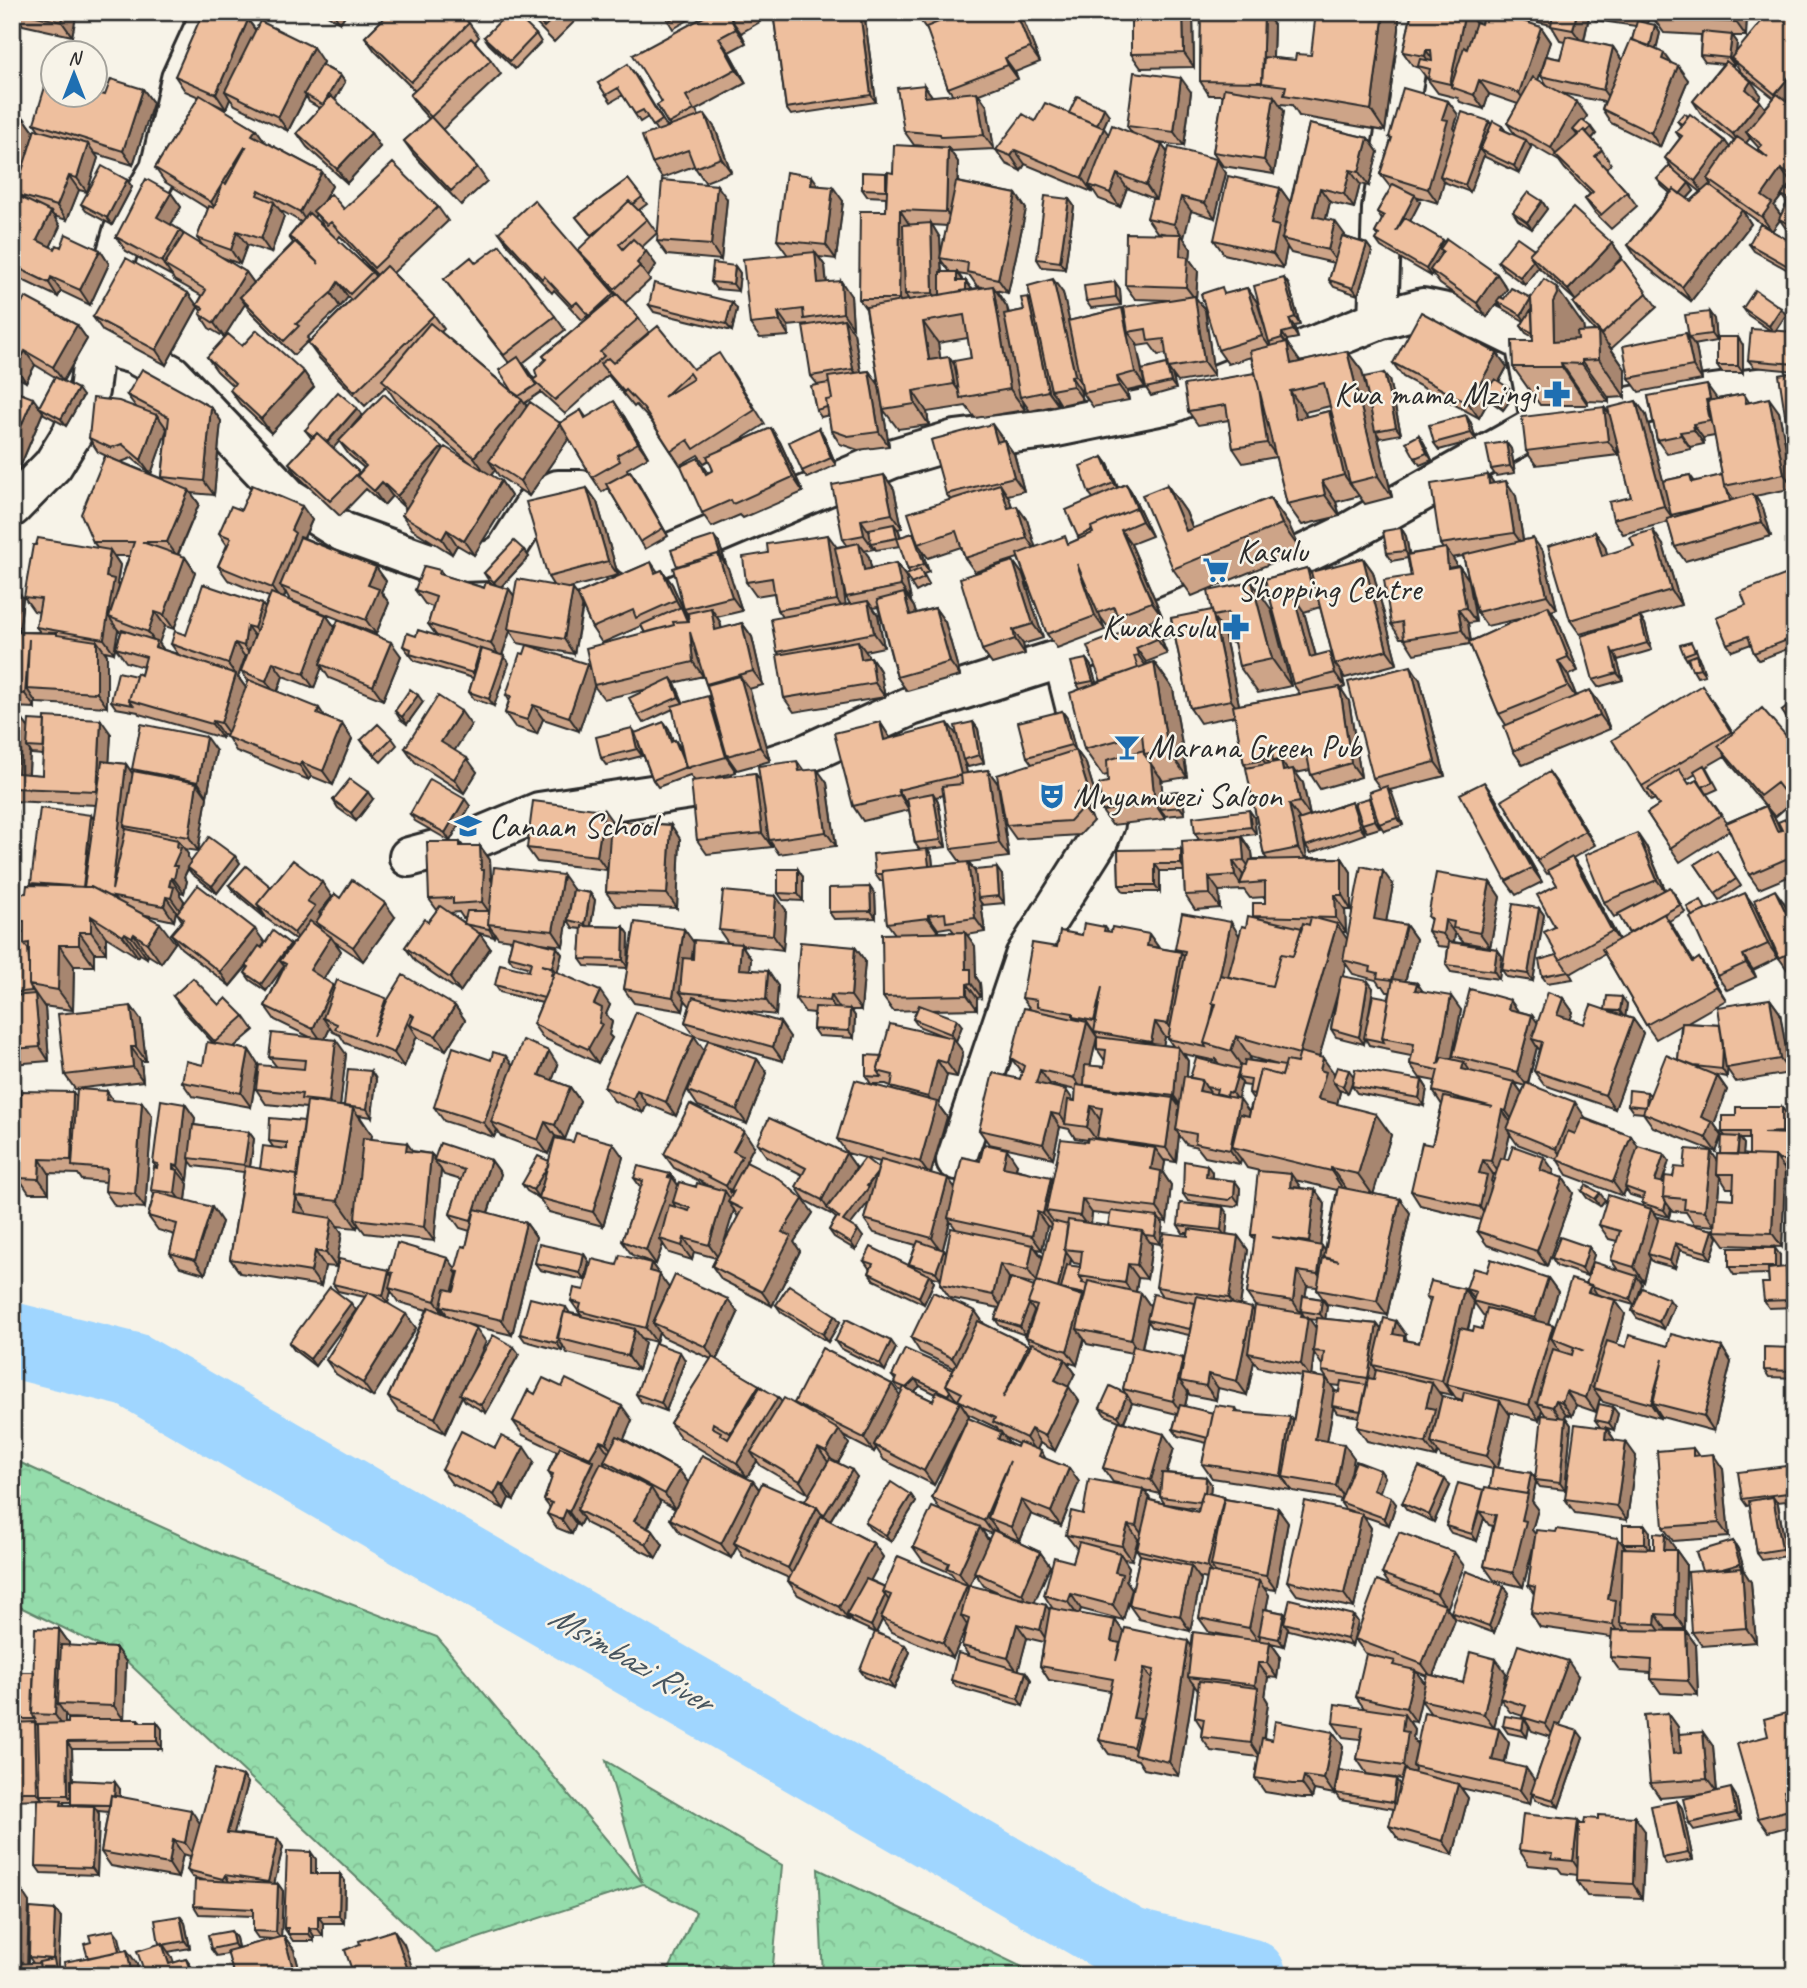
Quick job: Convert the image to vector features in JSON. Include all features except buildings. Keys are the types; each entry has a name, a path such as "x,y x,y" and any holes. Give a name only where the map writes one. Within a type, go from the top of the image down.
{"street":[{"path":"12,507 53,465 72,434 89,391 95,330 123,232 160,169 181,79 208,20 222,12"},
{"path":"1378,320 1382,209 1415,12"},
{"path":"12,282 172,375 289,498 343,532 429,563 475,564 491,561 505,552 538,500 558,490 581,490 605,498 632,556 654,560 891,459 955,440 1047,429 1169,404 1378,320 1423,308 1443,310 1480,320 1525,342 1541,424"},
{"path":"410,856 472,840 539,812 711,786 806,754 911,706 1063,659 1234,588 1337,538 1541,424 1654,402 1788,384 1795,461"},
{"path":"956,1160 1025,956 1099,839 1105,824 1063,659"}],"green space":[{"path":"12,1459 228,1557 437,1637 642,1882 606,1761 782,1865 772,1976 742,1976 723,1964 715,1976 666,1976 696,1912 643,1884 436,1952 121,1656 12,1603"},
{"path":"818,1869 1041,1976 823,1976"}],"waterway":[{"name":"Msimbazi River","path":"12,1340 132,1370 1129,1945 1249,1976"}],"place":[{"name":"Kwa mama Mzingi","path":"1557,394"},
{"name":"Kasulu Shopping Centre","path":"1216,570"},
{"name":"Kwakasulu","path":"1236,627"},
{"name":"Marana Green Pub","path":"1127,747"},
{"name":"Mnyamwezi Saloon","path":"1052,796"},
{"name":"Canaan School","path":"468,826"}]}
